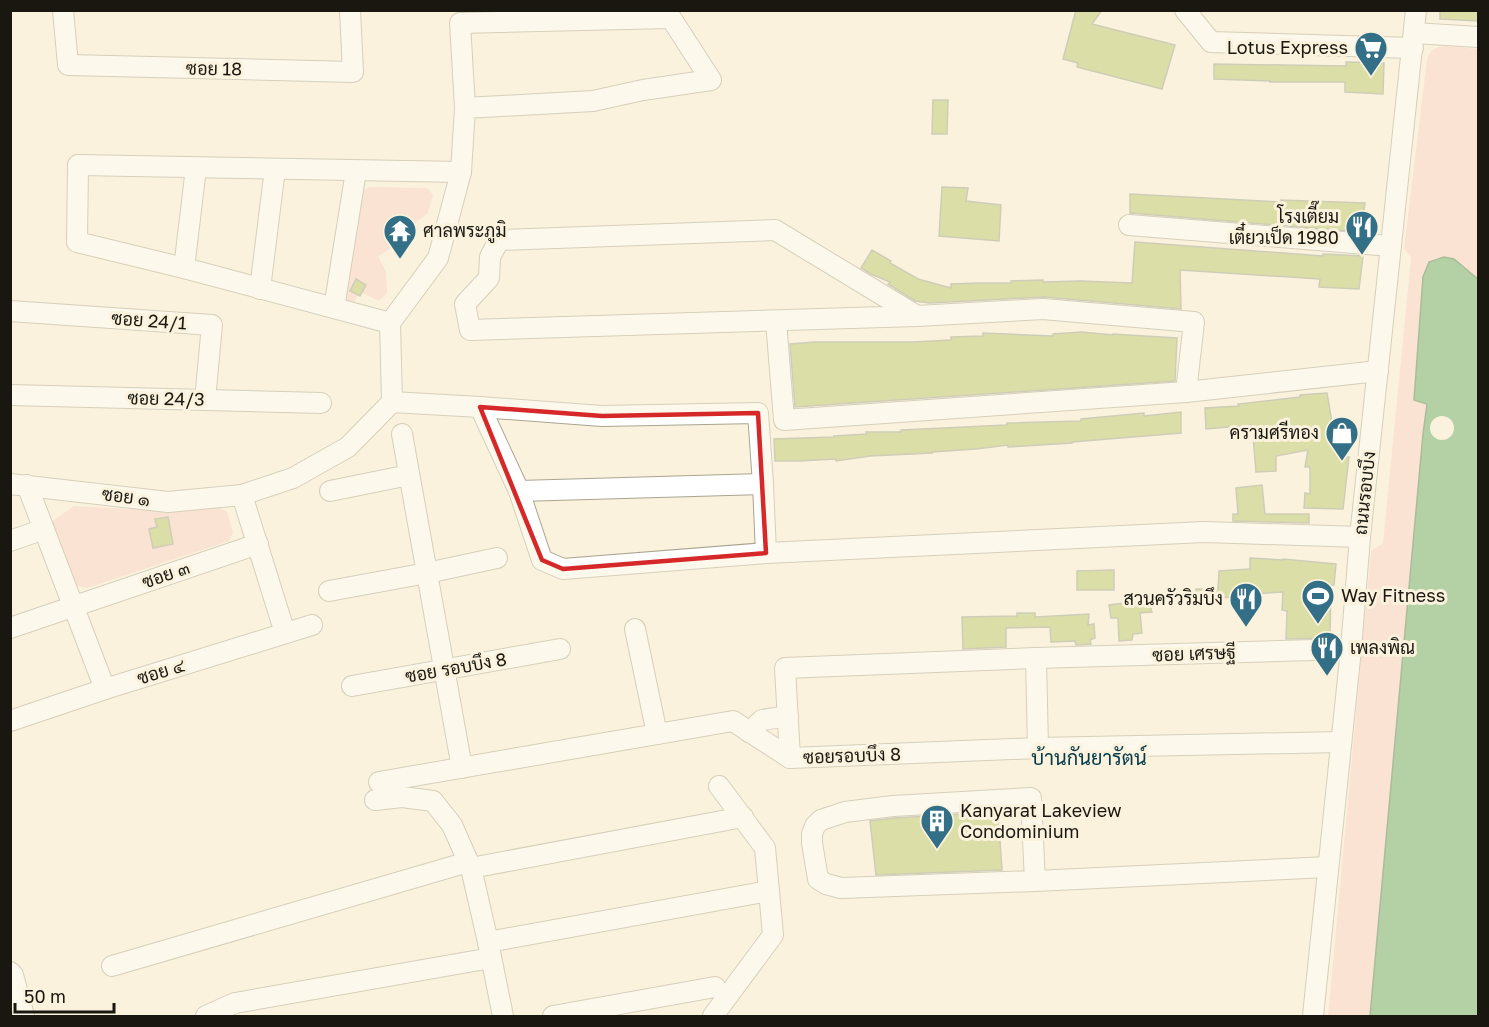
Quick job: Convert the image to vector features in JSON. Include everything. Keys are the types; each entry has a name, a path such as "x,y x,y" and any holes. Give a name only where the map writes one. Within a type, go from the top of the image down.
{"street":[{"name":"ซอย 18","path":"63,10 68,65 353,72 350,10"},
{"path":"1185,10 1211,42 1414,41 1479,37"},
{"name":"ถนนรอบบึง","path":"1313,1017 1351,650 1360,537 1416,10"},
{"path":"465,108 593,101 643,90 711,80 671,18 460,23 465,108 461,172 438,258 390,323 392,402 602,416 758,413 766,553"},
{"path":"390,323 77,242 78,165 461,172"},
{"path":"184,268 196,168"},
{"path":"260,289 275,169"},
{"path":"334,308 356,171"},
{"path":"1129,225 1391,246"},
{"path":"917,316 775,230 499,240 490,257 489,278 465,304 470,330 917,316 1044,309 1194,322 1186,392"},
{"name":"ซอย 24/1","path":"10,311 212,325 205,400"},
{"path":"776,321 784,420 1186,392 1377,371"},
{"name":"ซอย 24/3","path":"10,395 321,403"},
{"name":"ซอย ๑","path":"19,484 168,502 242,495 293,478 348,447 392,402"},
{"path":"480,407 519,491 542,561 562,569 766,553 1204,532 1360,537"},
{"path":"402,434 462,768"},
{"path":"330,491 409,475"},
{"path":"19,484 44,529 105,689"},
{"path":"519,491 763,484"},
{"path":"242,495 285,633"},
{"path":"10,541 44,529"},
{"name":"ซอย ๓","path":"10,628 258,544"},
{"path":"329,591 497,558"},
{"name":"ซอย ๔","path":"10,721 312,625"},
{"path":"635,629 657,734"},
{"name":"ซอย รอบบึง 8","path":"352,686 560,649"},
{"name":"ซอย เศรษฐี","path":"788,716 785,668 1036,658 1351,650"},
{"path":"1036,658 1038,748"},
{"path":"749,732 762,720 788,716 790,758"},
{"name":"ซอยรอบบึง 8","path":"470,865 452,825 433,801 377,791 462,768 733,721 790,758 1038,748 1341,742"},
{"path":"712,1017 773,935 765,848 719,786"},
{"path":"1035,881 1031,798 893,806 845,812 821,820 815,826 812,834 818,879 834,887 1035,881 1328,867"},
{"path":"112,966 470,865 743,817"},
{"path":"470,865 502,1017"},
{"path":"206,1017 235,1003 769,891"},
{"path":"10,972 13,975 24,1017"},
{"path":"553,1017 716,987"}],"highlighted area":[{"path":"480,407 602,416 758,413 766,553 563,569 542,560"}],"shaded area":[{"path":"1444,46 1478,49 1478,279 1454,259 1414,400 1427,403 1370,1016 1328,1016 1371,551 1383,543 1411,258 1404,248 1427,60 1433,50"},
{"path":"370,187 427,188 433,195 428,213 399,235 388,221 385,223 392,232 393,242 388,250 378,256 386,272 387,293 379,301 362,293 366,285 356,280 358,294 353,306 344,303 358,193"},
{"path":"1444,257 1454,259 1478,279 1478,1016 1370,1016 1427,404 1414,400 1423,277 1429,262"},
{"path":"74,506 168,511 220,508 227,512 233,532 229,541 87,588 74,585 51,522"}],"pier":[{"path":"1437,416 1447,416 1454,423 1454,433 1447,440 1437,440 1430,433 1430,423"}],"building":[{"path":"1076,10 1102,10 1092,24 1175,45 1162,89 1077,67 1078,63 1063,59"},
{"path":"1440,10 1479,10 1479,21 1440,19"},
{"path":"1346,62 1384,63 1383,94 1345,92 1345,82 1214,79 1214,64 1346,66"},
{"path":"933,100 948,100 947,134 932,134"},
{"path":"942,187 968,188 966,201 1001,205 999,241 939,236"},
{"path":"1130,194 1281,202 1281,200 1365,203 1361,232 1130,213"},
{"path":"1135,242 1323,256 1323,254 1363,256 1359,289 1319,287 1320,279 1180,270 1181,309 1044,297 930,303 915,301 888,284 890,282 861,268 872,250 918,279 951,288 951,284 1043,280 1043,282 1132,283"},
{"path":"356,279 366,285 360,296 350,291"},
{"path":"1082,332 1177,338 1175,381 795,407 790,344 914,342 983,336 983,333 1053,336 1053,334"},
{"path":"1327,393 1334,434 1342,434 1341,457 1349,457 1343,509 1304,508 1305,493 1310,494 1310,467 1305,467 1308,450 1276,456 1276,471 1256,472 1252,425 1206,429 1205,408 1239,406 1238,404"},
{"path":"1181,412 1181,433 1072,443 1008,447 1008,445 932,453 870,456 836,461 836,459 775,461 774,439 834,437 867,434 866,432 901,432 901,430 1007,425 1007,423 1081,421 1081,419 1144,413 1144,416"},
{"path":"1262,485 1265,514 1309,514 1309,523 1233,521 1233,514 1238,514 1236,488"},
{"path":"168,517 173,544 153,548 149,529 157,527 155,519"},
{"path":"1250,558 1336,564 1334,585 1331,585 1330,638 1286,639 1287,611 1282,610 1283,592 1196,600 1196,589 1218,589 1219,571 1250,569"},
{"path":"1114,570 1114,590 1077,590 1077,571"},
{"path":"1148,600 1152,612 1140,613 1142,633 1133,634 1132,640 1119,641 1118,618 1111,618 1109,605"},
{"path":"1017,613 1035,613 1035,617 1089,614 1088,625 1094,624 1095,638 1090,640 1091,644 1076,645 1075,641 1051,642 1050,627 1006,628 1006,647 963,649 962,617 1017,616"},
{"name":"Kanyarat Lakeview Condominium","path":"998,812 1002,870 876,875 870,821"}],"place":[{"name":"Lotus Express","path":"1371,77"},
{"name":"โรงเตี๊ยม เตี๋ยวเป็ด 1980","path":"1362,256"},
{"name":"ศาลพระภูมิ","path":"400,260"},
{"name":"ครามศรีทอง","path":"1342,462"},
{"name":"Way Fitness","path":"1318,625"},
{"name":"สวนครัวริมบึง","path":"1246,628"},
{"name":"เพลงพิณ","path":"1327,677"},
{"name":"Kanyarat Lakeview Condominium","path":"937,850"}],"district":[{"name":"บ้านกันยารัตน์","path":"1089,758"}]}
